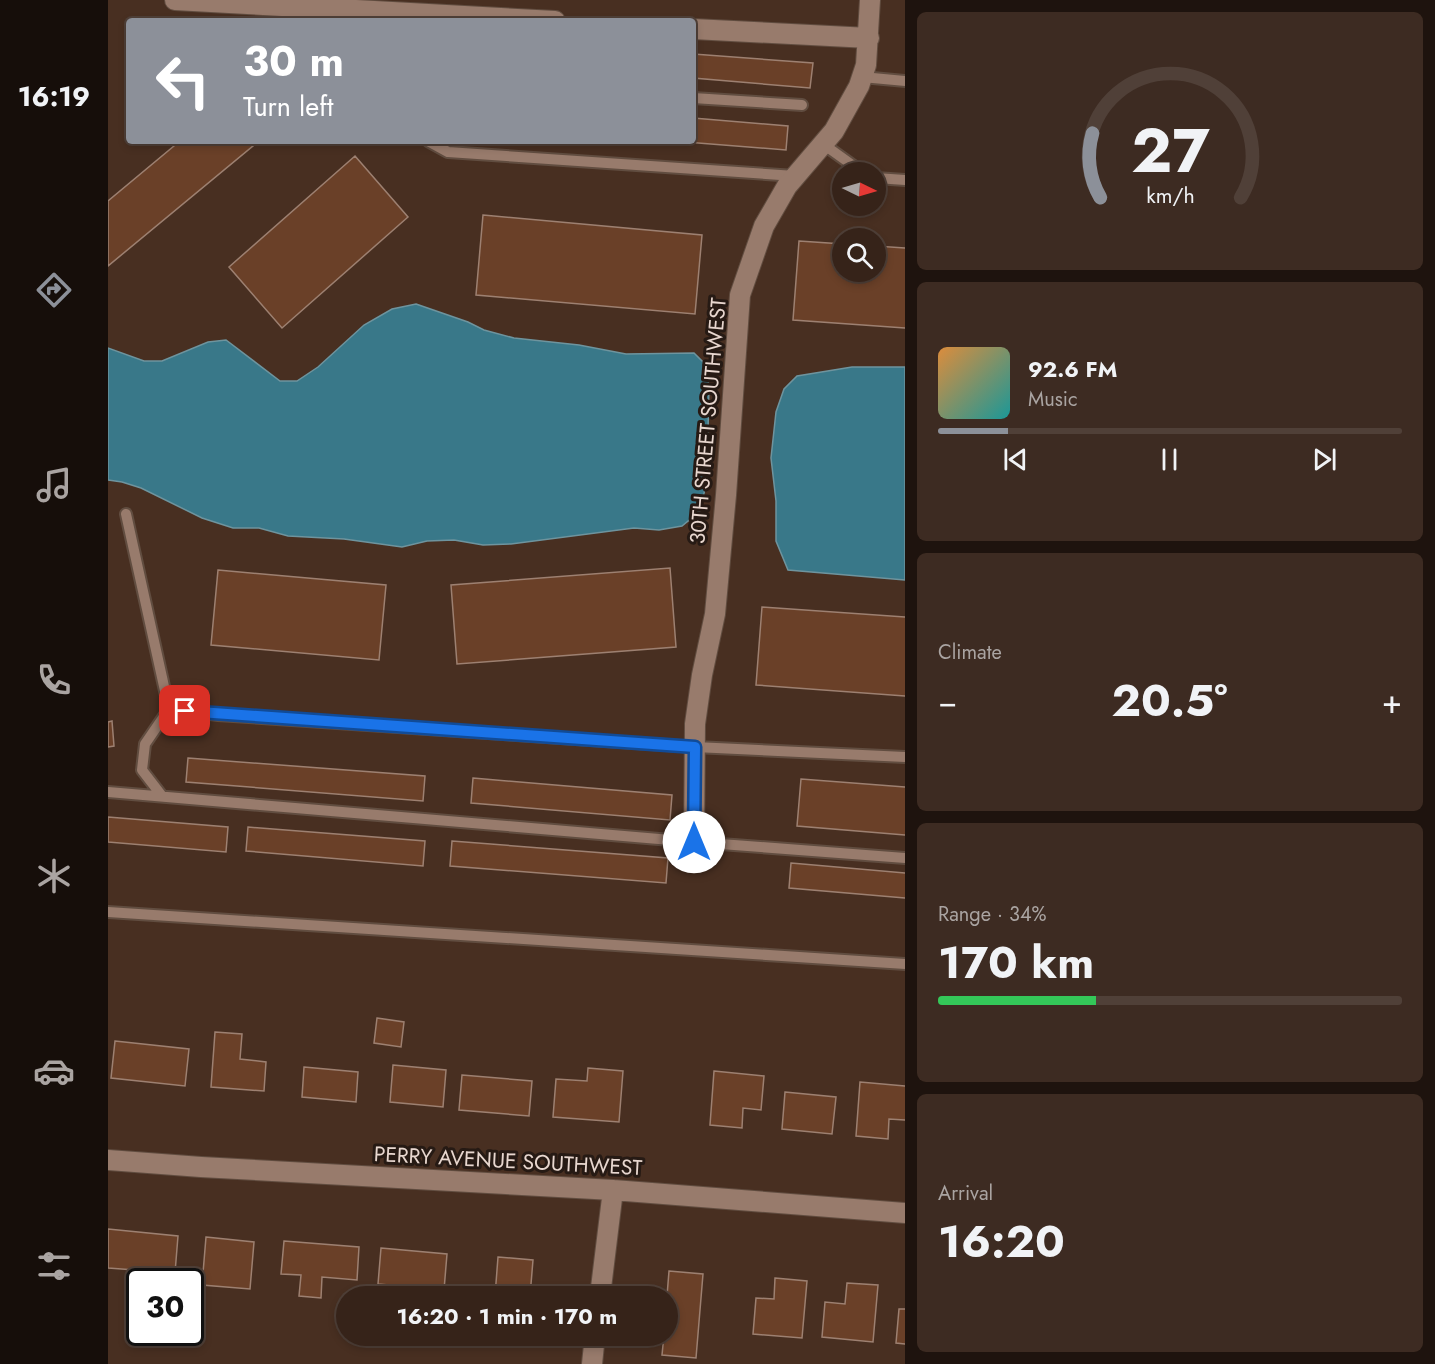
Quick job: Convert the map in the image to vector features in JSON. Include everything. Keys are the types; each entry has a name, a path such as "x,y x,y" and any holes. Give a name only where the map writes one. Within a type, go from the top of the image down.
{"street":[{"path":"175,0 325,14 456,18"},
{"name":"30TH STREET SOUTHWEST","path":"694,842 695,724 702,675 715,614 740,295 764,226 787,186 834,131 859,86 866,65 870,0"},
{"path":"696,29 869,38"},
{"name":"PERRY AVENUE SOUTHWEST","path":"108,1160 613,1191 905,1213"},
{"path":"601,1286 613,1191"},
{"path":"592,1364 594,1346"}],"lane":[{"path":"862,77 905,81"},
{"path":"696,98 802,105"},
{"path":"433,144 448,152 796,176"},
{"path":"823,144 848,162"},
{"path":"886,179 905,180"},
{"path":"126,514 169,709 146,744 142,770 162,796"},
{"path":"169,709 218,715 695,747 905,757"},
{"path":"108,792 905,858"},
{"path":"108,912 905,964"}],"water":[{"path":"416,304 484,330 514,338 579,345 626,354 694,353 703,362 709,385 707,480 700,511 682,526 659,530 634,528 511,544 483,545 454,540 427,541 402,547 344,539 288,536 259,528 233,528 202,518 141,488 108,480 108,348 144,361 162,361 208,342 226,340 280,381 297,381 318,367 364,325 392,309"},
{"path":"852,367 905,367 905,580 788,570 776,541 776,501 771,458 776,412 784,389 797,376"}],"building":[{"path":"696,54 813,63 810,88 696,78"},
{"path":"696,118 788,126 786,150 696,143"},
{"path":"176,144 255,144 108,266 108,201"},
{"path":"355,156 408,217 282,328 229,267"},
{"path":"483,215 702,235 695,314 476,295"},
{"path":"799,241 832,243 832,282 886,282 886,247 905,248 905,328 793,320"},
{"path":"670,568 676,647 457,664 451,585"},
{"path":"218,570 386,585 379,660 211,645"},
{"path":"762,607 905,617 905,696 756,685"},
{"path":"112,721 114,746 108,747 108,722"},
{"path":"188,758 425,776 423,801 186,782"},
{"path":"473,778 672,795 670,820 471,803"},
{"path":"801,779 905,787 905,835 797,826"},
{"path":"108,817 228,827 226,852 108,842"},
{"path":"248,827 425,841 423,866 246,851"},
{"path":"452,841 668,858 666,883 450,866"},
{"path":"791,863 905,873 905,898 789,888"},
{"path":"377,1018 404,1022 401,1047 374,1043"},
{"path":"215,1032 242,1034 240,1059 266,1062 264,1091 211,1087"},
{"path":"115,1041 189,1049 185,1086 111,1078"},
{"path":"393,1065 446,1070 443,1107 390,1102"},
{"path":"304,1067 358,1072 356,1102 302,1097"},
{"path":"588,1068 623,1071 619,1122 553,1117 556,1079 587,1081"},
{"path":"714,1071 764,1076 761,1110 743,1108 742,1128 710,1125"},
{"path":"462,1075 532,1081 529,1116 459,1110"},
{"path":"860,1082 905,1086 905,1120 889,1119 888,1139 856,1136"},
{"path":"785,1092 836,1097 832,1134 782,1129"},
{"path":"108,1229 178,1236 175,1268 108,1268"},
{"path":"206,1237 254,1242 250,1289 204,1285"},
{"path":"284,1241 359,1247 357,1280 322,1277 321,1298 299,1296 301,1275 281,1274"},
{"path":"381,1248 447,1254 444,1286 378,1284"},
{"path":"498,1257 533,1260 531,1286 496,1286"},
{"path":"669,1271 703,1274 696,1358 662,1355 663,1346 678,1346 678,1286 668,1286"},
{"path":"775,1278 807,1281 802,1338 753,1334 756,1298 774,1299"},
{"path":"847,1283 878,1285 873,1342 822,1337 825,1302 845,1304"},
{"path":"899,1309 905,1309 905,1344 896,1343"}],"route":[{"path":"185,711 695,747 694,842"}]}
